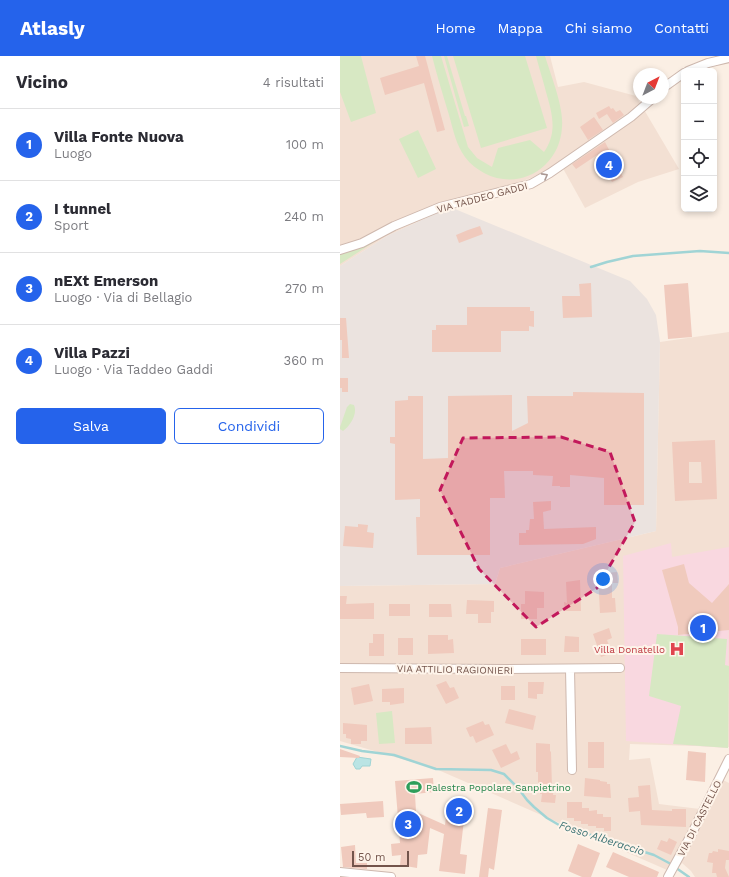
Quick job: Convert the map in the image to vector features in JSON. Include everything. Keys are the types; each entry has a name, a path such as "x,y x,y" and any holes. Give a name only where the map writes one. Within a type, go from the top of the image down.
{"street":[{"path":"696,68 708,63 729,58"},
{"path":"669,84 681,75"},
{"name":"VIA TADDEO GADDI","path":"340,250 362,243 394,226 440,206 531,184 550,173 631,117 646,104"},
{"name":"VIA ATTILIO RAGIONIERI","path":"340,668 620,668"},
{"path":"570,669 572,770"},
{"name":"VIA DI CASTELLO","path":"672,870 729,759"},
{"path":"340,872 391,877"}],"highlighted area":[{"path":"561,437 610,452 635,522 597,588 536,627 479,569 440,490 463,438"}],"shaded area":[{"path":"340,56 550,56 558,87 584,82 633,95 633,104 641,104 679,169 638,182 585,208 560,163 531,178 450,207 387,236 340,266"},
{"path":"450,207 630,281 647,299 656,315 660,342 656,531 500,568 495,584 340,586 340,266 387,236"},
{"path":"729,332 729,747 630,744 629,760 650,758 659,804 708,810 723,780 729,783 729,877 695,877 682,863 674,873 436,769 340,741 340,586 495,584 500,568 656,531 660,342"},
{"name":"Villa Donatello","path":"671,543 672,557 729,547 728,748 626,741 623,556"}],"green space":[{"path":"340,56 361,56 376,113 351,122 340,92"},
{"path":"432,56 441,56 468,147 477,158 492,167 498,148 530,140 544,152 548,145 552,130 552,115 536,56 545,56 554,82 562,119 560,141 554,154 546,164 536,172 524,177 511,179 498,178 484,173 471,164 462,152 453,131"},
{"path":"444,56 447,56 469,126 464,127"},
{"path":"453,56 525,56 547,128 481,148"},
{"path":"418,130 436,169 418,178 399,139"},
{"path":"385,235 340,264 340,254"},
{"path":"350,404 354,405 355,408 354,416 351,423 343,431 340,427 347,407"},
{"path":"657,634 727,639 725,665 729,666 728,748 673,744 681,706 649,696"},
{"path":"392,711 395,743 379,744 376,713"}],"water":[{"path":"357,757 371,759 370,766 362,766 360,769 356,769 353,764"}],"building":[{"path":"416,56 425,56 445,130 437,132 424,83 385,95 380,78 419,66"},
{"path":"609,106 616,112 620,110 624,115 613,123 607,114 599,119 596,113"},
{"path":"594,117 603,130 588,140 580,127"},
{"path":"605,142 623,177 612,182 597,155 576,169 572,164"},
{"path":"480,226 483,234 459,243 456,235"},
{"path":"591,283 592,317 563,318 562,296 580,296 579,284"},
{"path":"688,283 692,337 668,339 664,285"},
{"path":"467,307 530,307 530,311 534,311 534,327 529,326 529,331 501,331 501,352 432,352 432,330 436,330 436,325 467,325"},
{"path":"340,318 346,318 349,358 342,358"},
{"path":"340,378 348,378 348,392 342,392 342,388 340,388"},
{"path":"573,392 644,393 644,505 604,505 604,478 570,475 570,487 560,487 552,486 553,476 533,475 533,471 504,471 505,498 490,498 490,555 417,555 416,517 420,517 420,499 395,500 395,444 390,443 390,437 395,437 395,401 408,400 408,396 423,396 423,459 448,458 448,396 512,395 512,431 528,423 527,396 573,396"},
{"path":"715,440 717,499 675,501 672,442","holes":["689,462 701,462 702,483 689,483"]},
{"path":"551,501 551,510 543,512 544,529 596,527 596,539 583,544 519,545 519,533 526,533 526,530 529,530 530,519 534,519 533,502"},
{"path":"358,524 368,525 367,532 374,533 373,548 343,546 345,526 358,527"},
{"path":"684,564 689,583 712,603 729,584 729,630 678,635 678,627 662,570"},
{"path":"617,572 618,583 612,583 612,598 615,598 616,612 600,613 598,575"},
{"path":"580,580 581,611 565,611 564,602 567,603 566,582"},
{"path":"525,591 544,592 544,608 537,608 537,619 521,619 521,604 525,604"},
{"path":"340,596 347,596 346,604 374,603 374,619 340,619"},
{"path":"467,600 494,601 494,612 491,612 491,623 478,623 478,614 466,614"},
{"path":"389,604 410,604 410,616 389,616"},
{"path":"429,604 451,604 452,617 429,617"},
{"path":"609,628 612,638 607,640 612,653 601,657 593,634"},
{"path":"373,634 384,634 384,656 369,656 369,643 373,643"},
{"path":"428,635 448,635 448,640 453,639 454,653 428,654"},
{"path":"565,636 579,637 579,652 564,652"},
{"path":"398,638 413,638 413,655 398,655"},
{"path":"521,639 546,639 546,655 521,655"},
{"path":"446,681 450,688 454,687 459,698 446,704 436,685"},
{"path":"528,682 544,682 543,694 537,694 537,699 528,698"},
{"path":"369,684 373,701 354,705 351,688"},
{"path":"501,686 515,686 515,700 501,700"},
{"path":"404,688 404,703 390,705 390,702 382,702 382,689"},
{"path":"509,709 536,716 533,730 505,723"},
{"path":"483,721 485,725 489,724 494,735 476,743 473,736 470,737 466,728"},
{"path":"343,723 367,725 367,741 361,741 361,744 351,744 351,739 346,738 346,734 343,734"},
{"path":"431,727 432,744 405,744 405,728"},
{"path":"588,742 604,742 604,768 588,768"},
{"path":"536,743 550,744 552,788 554,788 553,795 556,795 555,803 541,802 541,786 538,786 538,772 536,772"},
{"path":"506,744 511,754 517,751 520,759 501,768 492,750"},
{"path":"340,749 360,756 359,758 340,757"},
{"path":"688,751 706,753 705,782 686,780"},
{"path":"433,778 434,792 415,794 416,812 445,825 448,800 466,803 460,854 467,855 465,874 439,871 444,834 430,828 427,854 418,855 417,868 400,865 401,855 392,856 391,844 400,843 395,781"},
{"path":"585,778 600,780 610,784 611,798 584,796"},
{"path":"650,785 652,810 672,811 672,809 686,809 686,827 641,825 640,811 629,812 628,798 639,797 638,786"},
{"path":"383,801 384,817 367,818 366,813 341,815 340,804"},
{"path":"567,802 582,802 582,808 589,808 589,811 597,810 597,814 603,814 603,817 611,817 611,831 604,831 604,828 588,826 588,824 581,824 581,821 574,821 574,818 567,818"},
{"path":"488,808 502,810 494,870 489,868 488,877 479,877"},
{"path":"669,838 677,842 671,855 657,849 661,840 667,842"},
{"path":"578,844 600,853 591,877 582,877 568,871"},
{"path":"355,845 356,863 367,863 367,869 343,867 341,847"},
{"path":"718,849 729,851 729,860 726,860 725,868 729,877 717,877 716,873 712,873 713,863 707,862 709,853 712,853 713,851 718,852"},
{"path":"613,852 659,872 657,877 629,877 606,867"}],"waterway":[{"path":"591,267 633,256 700,251 729,253"},
{"name":"Fosso Alberaccio","path":"340,746 362,751 394,755 436,769 491,770 504,774 534,807 547,818 559,825 654,855 669,863 689,877"}],"place":[{"name":"Villa Pazzi","path":"609,165"},
{"name":"Villa Fonte Nuova","path":"703,628"},
{"name":"Villa Donatello","path":"677,649"},
{"name":"Palestra Popolare Sanpietrino","path":"414,787"},
{"name":"I tunnel","path":"459,811"},
{"name":"nEXt Emerson","path":"408,824"}]}
